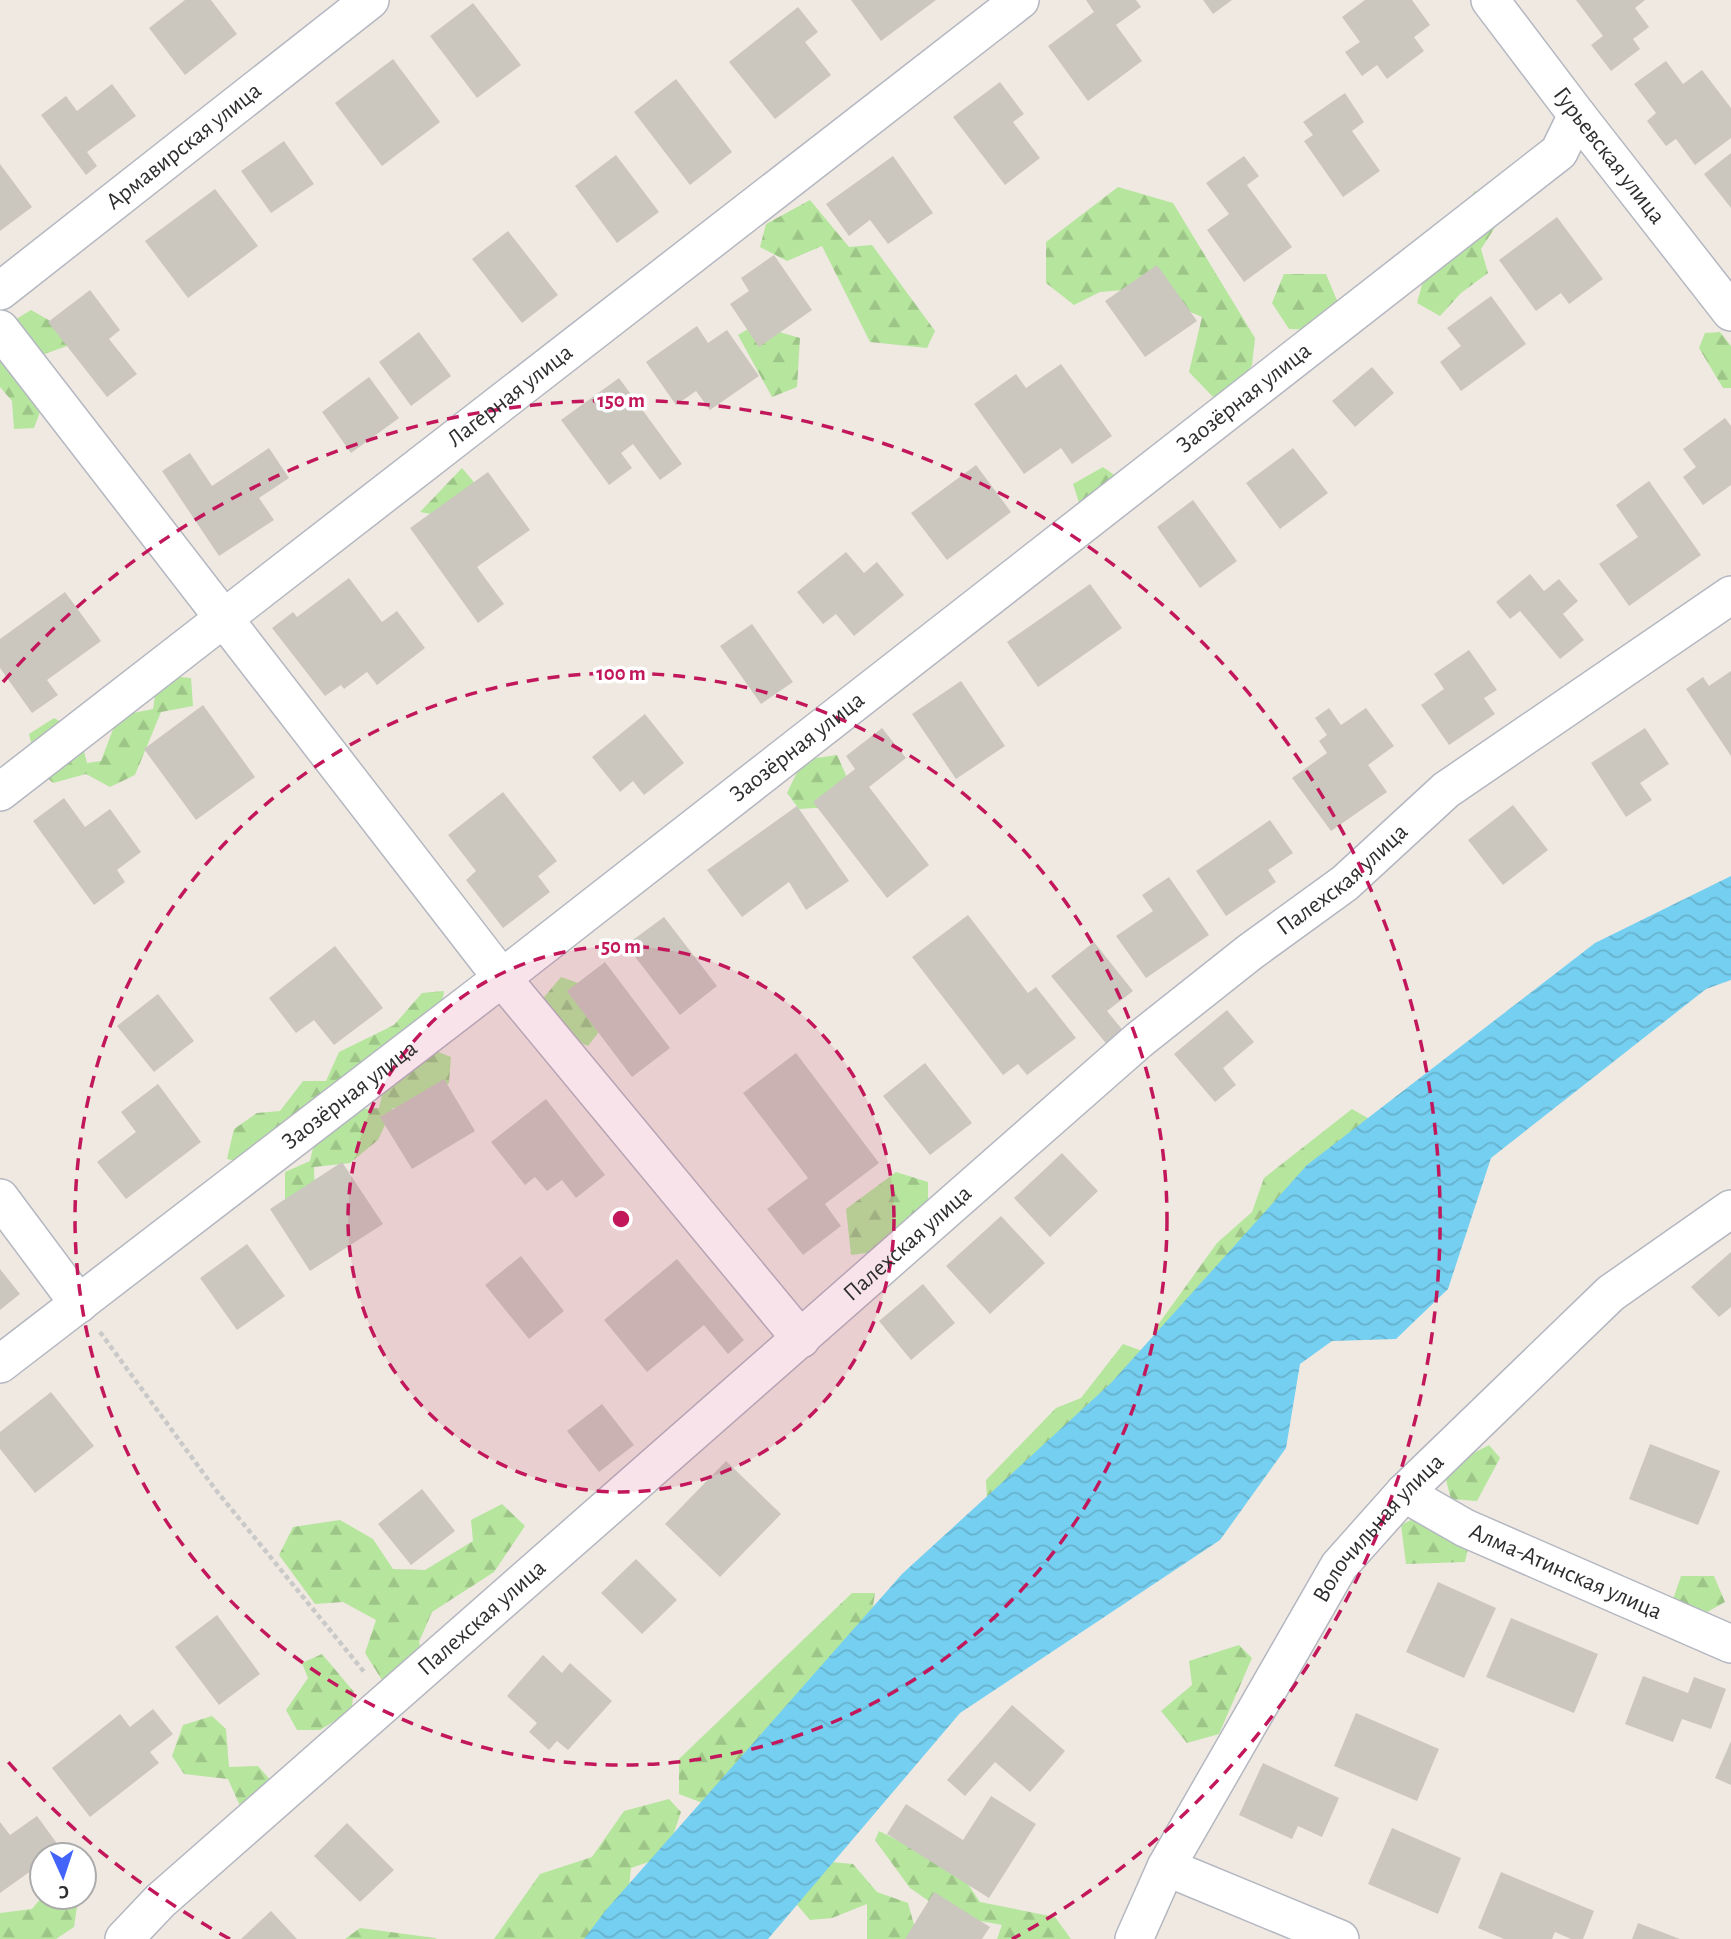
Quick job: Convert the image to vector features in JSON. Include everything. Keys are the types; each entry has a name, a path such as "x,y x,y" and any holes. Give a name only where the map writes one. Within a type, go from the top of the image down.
{"street":[{"name":"Армавирская улица","path":"0,291 370,0"},
{"name":"Лагерная улица","path":"0,792 1020,0"},
{"name":"Гурьевская улица","path":"1490,0 1731,312"},
{"name":"Заозёрная улица","path":"0,1364 502,978 1559,152 1577,115"},
{"path":"0,329 502,978 801,1339"},
{"name":"Палехская улица","path":"124,1939 160,1901 1139,1040 1250,952 1345,883 1446,790 1731,595"},
{"path":"0,1198 79,1304"},
{"name":"Волочильная улица","path":"1134,1939 1166,1867 1339,1566 1404,1493 1611,1293 1731,1209"},
{"name":"Алма-Атинская улица","path":"1404,1493 1465,1528 1731,1644"},
{"path":"1166,1867 1340,1939"}],"path":[{"path":"79,1304 215,1489 388,1701"}],"green space":[{"path":"1118,187 1173,203 1255,338 1252,365 1234,391 1216,400 1189,372 1202,317 1137,289 1100,292 1074,305 1046,283 1046,242"},
{"path":"1475,191 1503,215 1481,249 1488,273 1461,293 1440,316 1417,303 1426,270 1455,215"},
{"path":"810,200 849,247 872,245 935,331 927,348 870,342 822,246 787,261 760,247 766,224"},
{"path":"1284,274 1326,274 1341,310 1317,330 1289,329 1272,303"},
{"path":"31,310 59,326 67,346 28,360 44,401 34,428 14,429 12,401 0,387 0,329"},
{"path":"755,325 800,338 797,387 772,397 738,335"},
{"path":"1720,332 1731,346 1731,388 1723,388 1699,348 1705,333"},
{"path":"1103,467 1138,492 1082,512 1073,484"},
{"path":"462,468 484,494 465,520 420,512"},
{"path":"158,675 191,678 193,706 161,712 135,775 110,787 86,774 53,783 37,768 29,734 54,718 79,732 87,763 101,761 118,716 153,709"},
{"path":"837,755 849,782 831,807 799,809 787,793 803,760"},
{"path":"561,977 587,986 602,1028 588,1046 552,1031 540,1002"},
{"path":"444,991 440,1015 251,1164 227,1159 234,1129 257,1113 280,1111 303,1081 326,1081 339,1052 394,1025 422,993"},
{"path":"429,1048 451,1057 449,1083 414,1108 393,1108 378,1140 350,1163 314,1167 315,1196 285,1200 285,1172 310,1161 316,1135 351,1110 379,1108 387,1075"},
{"path":"1352,1109 1373,1121 1173,1342 1152,1333 1217,1243 1252,1212 1264,1178"},
{"path":"896,1172 928,1182 928,1205 874,1252 851,1255 846,1209"},
{"path":"1123,1344 1148,1353 988,1518 986,1480 1056,1408 1081,1398"},
{"path":"1489,1445 1500,1458 1477,1501 1451,1499 1443,1469"},
{"path":"502,1504 525,1526 494,1572 432,1612 419,1642 423,1659 382,1680 365,1653 376,1620 343,1602 315,1604 279,1555 293,1527 340,1520 373,1539 393,1569 425,1570 473,1541 471,1520"},
{"path":"1431,1510 1469,1544 1465,1562 1406,1564 1401,1525"},
{"path":"1681,1576 1714,1576 1725,1602 1695,1619 1670,1608"},
{"path":"852,1593 875,1593 870,1626 713,1807 679,1794 679,1759"},
{"path":"1239,1645 1252,1658 1219,1734 1187,1743 1161,1711 1192,1685 1189,1661"},
{"path":"322,1654 354,1692 351,1711 320,1730 297,1730 286,1710 308,1678 302,1663"},
{"path":"212,1716 226,1729 229,1767 258,1766 272,1782 241,1808 228,1779 184,1774 172,1756 183,1725"},
{"path":"669,1799 681,1812 666,1856 631,1868 627,1906 602,1939 494,1939 540,1874 592,1857 624,1811"},
{"path":"879,1831 959,1871 980,1902 1055,1917 1071,1939 997,1939 1002,1925 949,1915 910,1888 875,1840"},
{"path":"820,1861 853,1864 877,1892 908,1903 918,1939 867,1939 867,1904 832,1918 810,1920 792,1899"},
{"path":"28,1910 76,1911 74,1927 56,1939 0,1939 0,1913"},
{"path":"360,1928 435,1938 437,1939 345,1939"}],"water":[{"path":"1731,876 1731,980 1706,989 1491,1158 1448,1289 1396,1339 1332,1341 1300,1364 1286,1448 1220,1540 960,1713 768,1939 584,1939 606,1910 902,1574 1111,1383 1307,1165 1595,943"}],"building":[{"path":"185,0 211,0 237,34 185,75 149,28"},
{"path":"851,0 936,0 881,41"},
{"path":"1086,0 1136,0 1141,7 1116,25 1142,61 1088,101 1048,46 1094,12"},
{"path":"1203,0 1232,0 1213,14"},
{"path":"1365,0 1412,0 1430,25 1414,37 1424,51 1387,79 1377,65 1362,76 1345,52 1360,42 1342,17"},
{"path":"1576,0 1645,0 1635,8 1649,27 1633,39 1640,49 1611,71 1591,45 1603,36"},
{"path":"473,3 521,65 477,98 430,36"},
{"path":"798,7 818,32 805,42 831,75 775,119 729,62"},
{"path":"393,59 440,122 382,166 335,103"},
{"path":"1666,61 1683,84 1702,70 1731,108 1731,138 1695,165 1676,139 1666,146 1647,121 1656,113 1634,84"},
{"path":"676,79 732,152 690,185 634,112"},
{"path":"1000,82 1024,114 1013,122 1040,158 1005,185 953,117"},
{"path":"112,84 136,116 87,152 97,166 86,175 41,115 66,96 77,111"},
{"path":"1345,93 1364,122 1352,131 1380,171 1343,197 1304,141 1313,135 1303,122"},
{"path":"284,141 314,184 271,213 241,171"},
{"path":"1731,153 1731,208 1704,174"},
{"path":"616,155 659,212 617,243 575,186"},
{"path":"893,156 933,213 888,244 870,220 849,236 826,204"},
{"path":"1244,156 1259,176 1247,185 1292,247 1244,282 1207,230 1229,214 1206,183"},
{"path":"0,164 32,207 0,231"},
{"path":"215,189 258,246 188,298 145,241"},
{"path":"1557,217 1603,279 1569,304 1561,293 1536,311 1499,260"},
{"path":"508,231 558,295 522,323 472,259"},
{"path":"774,255 812,310 759,347 730,304 749,291 741,278"},
{"path":"1157,265 1197,321 1145,357 1105,301"},
{"path":"90,290 120,330 109,339 137,374 107,397 48,322"},
{"path":"1491,296 1526,344 1461,391 1440,362 1461,346 1447,328"},
{"path":"697,326 708,343 727,330 759,376 710,410 696,391 676,405 646,362"},
{"path":"419,332 451,376 411,406 379,362"},
{"path":"1061,364 1112,436 1072,464 1061,448 1024,474 974,404 1016,374 1026,388"},
{"path":"1372,367 1394,393 1355,427 1332,401"},
{"path":"369,377 399,418 351,453 322,412"},
{"path":"619,378 682,464 660,480 633,444 621,453 632,468 609,485 561,420"},
{"path":"1725,418 1731,426 1731,485 1703,505 1683,477 1696,467 1683,449"},
{"path":"269,448 289,478 259,498 274,520 219,556 162,471 190,453 212,486"},
{"path":"1293,448 1328,493 1280,529 1246,483"},
{"path":"976,465 1011,512 947,560 911,513"},
{"path":"488,472 530,530 477,567 504,604 478,623 410,528"},
{"path":"1649,481 1701,555 1629,606 1599,564 1638,537 1616,505"},
{"path":"1193,500 1237,561 1200,588 1157,527"},
{"path":"846,552 864,573 877,562 904,595 854,636 836,614 823,624 797,592"},
{"path":"1530,574 1544,591 1559,579 1578,601 1563,614 1584,640 1560,659 1520,611 1510,619 1496,602"},
{"path":"349,578 382,622 397,611 425,648 377,685 367,672 344,689 341,685 325,696 272,628 293,612 297,617"},
{"path":"1090,584 1122,628 1038,687 1007,642"},
{"path":"65,592 101,641 47,680 58,695 32,713 0,668 0,639"},
{"path":"752,624 793,682 761,704 720,646"},
{"path":"1469,650 1497,690 1484,698 1495,714 1449,745 1421,705 1444,689 1434,674"},
{"path":"1731,671 1731,756 1686,689 1703,677 1709,686"},
{"path":"961,681 1005,746 956,779 912,714"},
{"path":"203,705 255,777 196,820 144,749"},
{"path":"1329,708 1341,725 1366,708 1394,746 1368,765 1387,792 1331,831 1292,778 1327,753 1319,741 1327,735 1315,718"},
{"path":"645,714 684,763 644,795 633,781 620,792 592,757"},
{"path":"882,728 906,758 869,787 929,865 887,898 813,802 855,769 846,756"},
{"path":"1645,728 1669,764 1640,783 1652,800 1626,817 1591,763"},
{"path":"503,792 557,861 538,876 550,892 503,928 466,880 476,871 448,835"},
{"path":"64,798 85,827 110,809 141,852 117,870 125,882 94,905 33,821"},
{"path":"1513,805 1548,850 1503,885 1468,840"},
{"path":"797,806 849,881 806,910 789,882 742,917 707,870"},
{"path":"1270,820 1293,853 1268,870 1276,882 1226,916 1196,871"},
{"path":"1169,877 1209,935 1146,978 1116,936 1153,911 1142,895"},
{"path":"968,915 1028,993 1036,987 1076,1038 1027,1075 1018,1064 1003,1075 912,957"},
{"path":"664,917 717,986 680,1015 626,945"},
{"path":"1094,942 1133,991 1107,1011 1125,1033 1109,1047 1051,976"},
{"path":"335,946 383,1008 334,1045 314,1020 296,1033 269,998"},
{"path":"605,962 670,1048 632,1077 567,991"},
{"path":"158,994 194,1041 154,1072 117,1026"},
{"path":"1227,1010 1254,1042 1223,1068 1236,1085 1215,1102 1174,1054"},
{"path":"796,1053 879,1163 825,1204 841,1226 803,1255 767,1209 808,1178 743,1093"},
{"path":"925,1063 972,1123 930,1155 883,1096"},
{"path":"444,1079 475,1131 412,1169 380,1117"},
{"path":"158,1084 201,1142 126,1199 97,1162 136,1132 121,1112"},
{"path":"546,1099 605,1175 576,1198 562,1180 547,1191 535,1177 525,1185 491,1142"},
{"path":"1062,1153 1098,1191 1050,1237 1014,1198"},
{"path":"342,1162 383,1224 310,1271 270,1209"},
{"path":"1001,1216 1045,1263 990,1314 946,1266"},
{"path":"247,1244 285,1296 237,1330 200,1278"},
{"path":"1731,1252 1731,1307 1719,1317 1691,1287"},
{"path":"521,1256 564,1311 529,1339 485,1285"},
{"path":"677,1259 744,1340 728,1354 704,1325 647,1372 604,1320"},
{"path":"0,1269 20,1294 0,1310"},
{"path":"923,1284 955,1323 911,1360 879,1321"},
{"path":"51,1392 94,1446 35,1493 0,1449 0,1432"},
{"path":"602,1404 634,1445 599,1472 567,1431"},
{"path":"1650,1444 1720,1471 1698,1525 1629,1499"},
{"path":"726,1461 781,1514 720,1577 665,1524"},
{"path":"422,1489 455,1531 411,1565 378,1524"},
{"path":"636,1559 677,1600 642,1634 601,1593"},
{"path":"1438,1582 1496,1608 1464,1678 1406,1652"},
{"path":"217,1615 260,1674 219,1705 175,1647"},
{"path":"1511,1618 1598,1654 1574,1713 1486,1677"},
{"path":"543,1655 562,1673 570,1663 612,1701 568,1750 557,1741 549,1750 529,1732 537,1723 507,1696"},
{"path":"1643,1676 1688,1693 1694,1677 1726,1689 1711,1729 1682,1719 1673,1742 1625,1724"},
{"path":"1012,1705 1065,1751 1030,1792 995,1762 965,1796 947,1780"},
{"path":"153,1709 173,1734 150,1752 159,1763 90,1817 52,1768 120,1714 130,1727"},
{"path":"1356,1713 1439,1749 1417,1801 1334,1766"},
{"path":"1731,1741 1731,1785 1715,1778"},
{"path":"1263,1763 1339,1798 1322,1837 1298,1826 1292,1839 1239,1815"},
{"path":"991,1796 1036,1824 989,1898 887,1834 906,1804 963,1840"},
{"path":"37,1816 55,1841 28,1841 28,1873 0,1893 0,1822 10,1835"},
{"path":"347,1823 394,1870 360,1902 314,1856"},
{"path":"1392,1828 1461,1858 1438,1914 1368,1884"},
{"path":"1501,1872 1594,1911 1583,1939 1571,1939 1555,1932 1552,1939 1504,1939 1478,1928"},
{"path":"934,1892 990,1927 982,1939 905,1939"},
{"path":"271,1911 297,1939 241,1939"},
{"path":"1638,1923 1680,1939 1632,1939"}]}
